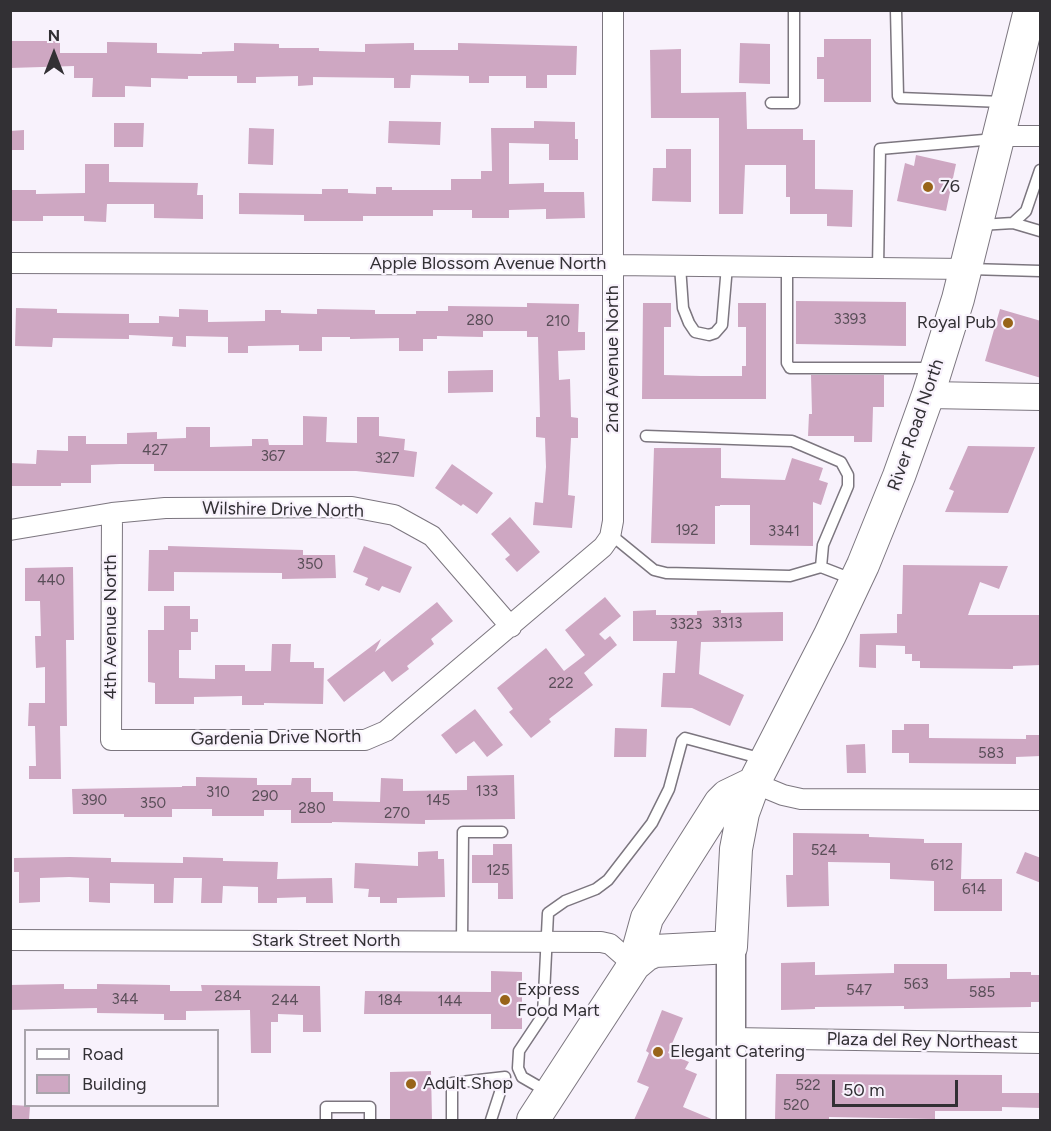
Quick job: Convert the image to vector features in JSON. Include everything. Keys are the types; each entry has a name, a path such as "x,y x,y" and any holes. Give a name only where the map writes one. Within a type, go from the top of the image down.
{"main road":[{"name":"River Road North","path":"731,947 736,849 744,813 760,772 856,580 899,476 932,382 966,269 1030,10"},
{"path":"634,965 647,918 720,803 760,772"},
{"path":"533,1120 634,965 655,951 731,947 731,1120"}],"street":[{"name":"2nd Avenue North","path":"610,534 613,521 613,10"},
{"path":"998,138 1041,136"},
{"name":"Apple Blossom Avenue North","path":"10,263 966,269"},
{"path":"932,382 1041,397"},
{"name":"Wilshire Drive North","path":"10,530 112,513 165,508 352,507 394,515 432,536 511,627"},
{"name":"4th Avenue North","path":"111,740 112,513"},
{"path":"511,627 603,547 610,534"},
{"name":"Gardenia Drive North","path":"111,740 364,740 386,731 511,627"},
{"path":"760,772 783,795 801,799 1041,800"},
{"name":"Stark Street North","path":"10,940 602,942 610,944 634,965"},
{"name":"Plaza del Rey Northeast","path":"732,1038 1041,1043"}],"lane":[{"path":"771,104 794,103 794,10"},
{"path":"896,10 899,98 1007,103"},
{"path":"878,268 880,149 998,138"},
{"path":"1013,223 1026,210 1041,170"},
{"path":"977,225 1013,223 1041,231"},
{"path":"680,266 683,308 688,323 695,332 709,335 715,333 722,325 727,266"},
{"path":"787,267 786,363 790,368 932,382"},
{"path":"966,269 1041,271"},
{"path":"646,436 792,441 842,462 848,475 848,486 823,544 821,567"},
{"path":"610,534 654,570 666,573 790,576 821,567 856,580"},
{"path":"550,1093 522,1077 518,1068 519,1051 543,1015 548,913 565,901 596,889 608,880 652,823 669,789 682,741 685,738 760,772"},
{"path":"462,941 463,832 502,832"},
{"path":"452,1120 452,1083 505,1077 518,1068"},
{"path":"491,1120 505,1077"},
{"path":"326,1120 326,1107 370,1107 370,1120"}],"building":[{"path":"824,39 871,39 871,102 824,102 824,79 817,79 817,57 824,57"},
{"path":"10,41 60,41 60,53 107,53 107,42 157,43 157,53 202,54 202,52 234,51 234,43 279,44 279,48 319,48 319,51 365,52 365,44 414,43 414,50 458,50 458,43 577,46 576,75 547,75 547,88 526,88 526,76 489,76 489,83 469,83 469,76 411,75 410,88 394,88 394,78 313,77 313,85 298,86 298,76 256,77 256,83 237,83 237,76 188,76 188,79 151,78 151,87 125,86 125,97 92,97 93,78 74,78 74,66 10,68"},
{"path":"740,43 770,44 770,84 739,83"},
{"path":"681,49 681,93 746,92 747,129 803,129 803,140 815,140 815,189 853,190 852,227 827,226 827,214 790,214 790,197 786,197 786,165 745,165 743,214 719,214 719,118 651,118 650,50"},
{"path":"389,121 441,122 440,145 388,143"},
{"path":"534,121 575,122 578,160 549,160 549,144 509,143 509,184 544,183 544,192 584,192 585,218 546,219 546,209 509,210 509,218 472,218 472,210 433,210 433,216 363,216 363,221 304,221 304,215 239,214 239,193 322,194 322,189 348,189 348,193 376,194 376,187 392,187 392,190 451,190 451,179 481,179 481,171 492,171 491,128 534,128"},
{"path":"114,123 144,123 143,147 114,147"},
{"path":"249,128 274,129 273,165 248,164"},
{"path":"24,130 24,150 10,150 10,131"},
{"path":"666,149 691,149 691,202 652,201 653,168 666,168"},
{"path":"916,155 956,164 946,211 897,201 905,163 914,166"},
{"path":"85,164 109,164 109,182 198,183 197,195 203,195 203,219 154,218 154,204 107,204 106,222 84,221 84,216 43,216 43,221 10,221 10,190 36,190 36,194 85,193"},
{"path":"796,301 906,302 906,346 796,344"},
{"path":"527,303 579,304 578,332 585,332 585,350 558,351 559,380 570,379 571,417 578,418 578,438 571,438 568,495 575,496 572,528 533,525 535,502 543,503 546,467 545,438 536,437 536,417 540,417 538,337 527,337 527,331 483,331 483,337 437,336 437,339 423,339 423,351 399,351 399,338 350,339 350,337 322,337 322,351 299,351 299,345 248,346 248,353 228,353 228,337 186,336 186,347 172,346 173,337 129,335 129,339 53,338 52,347 15,346 16,308 57,309 57,313 129,314 129,323 159,323 159,316 179,317 179,309 208,310 208,322 265,321 265,310 317,314 317,309 375,310 375,314 416,314 416,311 448,311 448,306 527,307"},
{"path":"643,303 671,303 671,327 664,327 664,375 742,376 742,366 746,366 746,327 738,327 738,303 766,303 766,399 642,399"},
{"path":"1000,309 1041,321 1041,378 985,361"},
{"path":"493,370 493,392 448,393 448,371"},
{"path":"811,375 884,375 884,407 873,407 872,442 854,442 854,436 808,436 809,414 812,414"},
{"path":"303,416 327,417 326,442 357,443 357,417 379,417 379,436 405,439 404,450 417,452 414,477 356,471 154,471 154,464 120,464 91,465 91,483 61,483 61,486 10,486 10,463 36,464 37,450 68,451 68,436 86,436 86,444 127,444 127,433 157,432 157,439 186,438 186,427 210,427 210,447 252,446 252,439 268,439 269,445 303,445"},
{"path":"968,446 1035,447 1008,513 945,512 954,491 949,489"},
{"path":"654,448 721,448 721,478 785,480 792,458 823,468 819,480 828,483 821,505 813,502 813,546 750,545 750,505 715,506 715,544 651,543"},
{"path":"452,464 493,493 477,514 435,488"},
{"path":"510,517 540,552 517,572 505,559 510,555 491,534"},
{"path":"168,546 303,550 303,555 335,555 336,578 282,579 282,573 174,572 174,591 148,591 149,550 168,550"},
{"path":"364,546 412,567 400,593 382,586 379,591 365,585 368,578 353,572"},
{"path":"903,565 1008,566 999,589 980,582 968,615 1041,615 1041,665 1013,666 1013,669 920,668 920,661 912,661 912,654 905,654 905,646 876,645 876,668 859,667 860,634 897,633 897,614 902,614"},
{"path":"73,567 74,640 66,640 67,726 60,726 61,779 29,779 29,766 36,766 35,726 28,726 29,703 45,703 45,667 36,668 35,636 41,636 40,601 25,601 25,568"},
{"path":"605,597 621,616 599,634 605,640 610,636 617,645 584,673 593,685 549,719 551,722 531,738 509,712 513,709 497,688 546,648 564,671 585,655 565,630"},
{"path":"437,602 453,621 431,639 434,644 407,666 409,669 392,682 384,671 344,702 327,680 381,639 375,652"},
{"path":"164,606 190,606 190,619 198,619 198,632 191,632 191,650 179,650 179,678 215,679 215,665 245,665 245,671 271,671 272,644 291,644 290,662 314,662 314,668 324,668 323,704 242,705 242,696 194,697 194,704 155,704 155,683 148,682 148,630 164,630"},
{"path":"656,610 656,615 697,615 697,611 721,610 721,613 783,612 783,641 701,642 699,674 744,695 730,726 692,708 661,707 663,673 675,673 677,641 633,641 633,611"},
{"path":"475,709 503,745 487,757 474,741 456,754 441,735"},
{"path":"904,724 929,724 929,738 1026,739 1026,735 1041,735 1041,756 1016,757 1016,764 909,763 909,753 892,753 892,730 904,730"},
{"path":"615,728 647,729 646,757 614,757"},
{"path":"865,744 866,773 847,773 846,745"},
{"path":"514,775 515,819 425,820 425,824 291,823 291,810 264,810 264,816 212,816 212,809 172,809 172,817 73,814 72,789 196,786 196,777 257,778 257,785 291,785 292,778 311,778 311,792 333,792 333,801 380,802 381,778 403,779 403,791 467,790 467,776"},
{"path":"793,833 869,834 869,837 924,839 924,843 962,843 961,879 1002,879 1002,911 934,911 934,881 890,879 890,863 828,862 829,906 787,907 786,875 793,875"},
{"path":"493,844 512,844 513,899 498,899 498,883 472,883 472,855 493,855"},
{"path":"438,851 438,859 444,859 445,897 397,898 397,903 380,903 380,897 368,897 369,889 354,888 355,863 418,866 418,852"},
{"path":"1025,852 1041,858 1041,883 1016,873"},
{"path":"183,857 223,858 223,861 278,862 277,879 332,878 333,903 306,903 306,897 277,898 277,903 258,903 258,887 223,886 222,903 201,903 202,878 174,878 173,903 154,903 154,884 110,883 110,903 89,902 89,878 69,877 40,878 40,902 19,903 19,872 14,872 14,858 111,858 111,862 183,863"},
{"path":"815,962 815,975 894,973 894,964 947,964 947,979 1010,978 1010,972 1031,972 1031,975 1041,975 1041,1002 1031,1002 1031,1007 904,1009 904,1006 815,1007 815,1009 781,1010 781,963"},
{"path":"491,971 522,972 522,1029 491,1029 491,1014 364,1014 365,991 491,992"},
{"path":"64,984 64,989 97,989 97,984 170,985 170,991 202,991 201,985 320,986 321,1032 303,1032 303,1015 278,1014 278,1022 271,1022 271,1053 251,1053 250,1010 186,1011 186,1020 164,1020 164,1014 97,1013 97,1008 10,1010 10,985"},
{"path":"662,1010 683,1018 668,1053 689,1062 685,1069 697,1074 683,1107 714,1120 634,1120 649,1087 637,1082 649,1053 646,1051"},
{"name":"Adult Shop","path":"431,1071 432,1120 390,1120 390,1072"},
{"path":"776,1074 1002,1075 1002,1093 1041,1093 1041,1108 1002,1107 1002,1111 935,1111 935,1119 829,1117 829,1120 775,1120"},
{"path":"12,1105 30,1107 29,1120 12,1120"}],"place":[{"name":"76","path":"928,187"},
{"name":"Royal Pub","path":"1008,323"},
{"name":"Express Food Mart","path":"505,1000"},
{"name":"Elegant Catering","path":"658,1052"},
{"name":"Adult Shop","path":"411,1084"}]}
